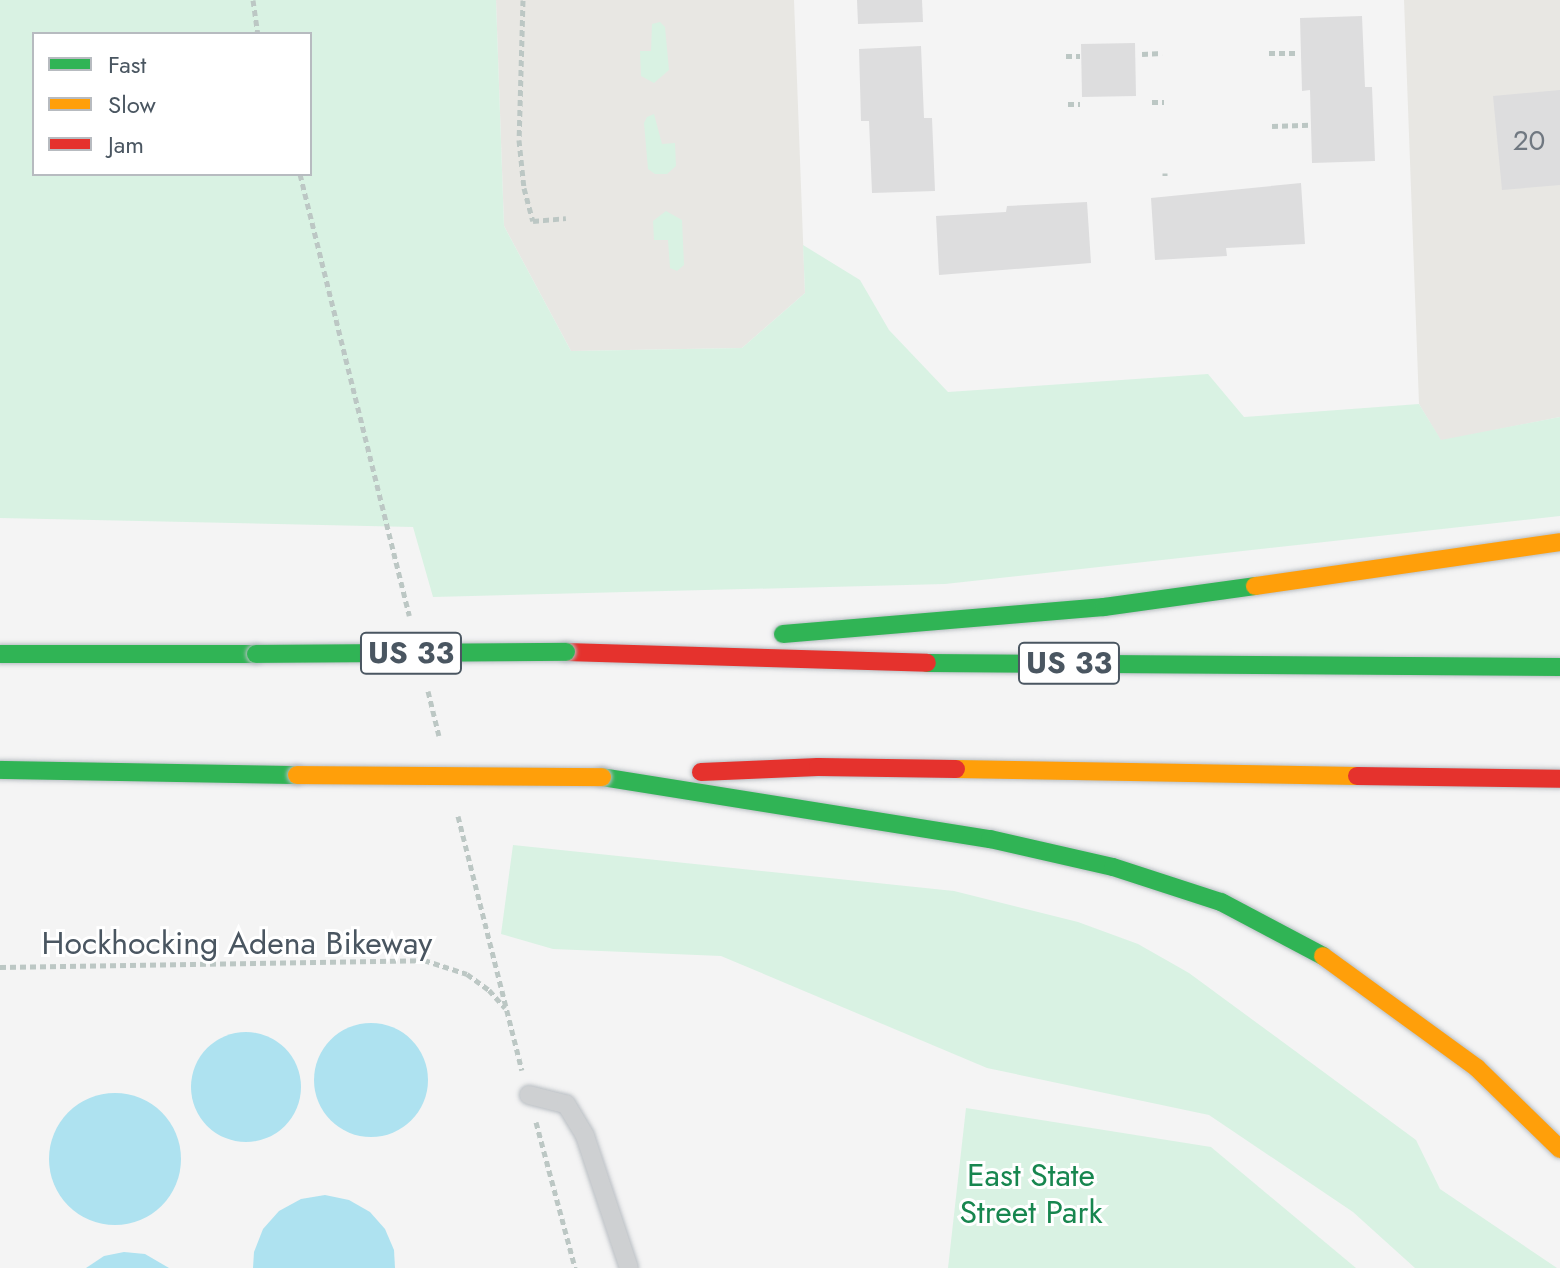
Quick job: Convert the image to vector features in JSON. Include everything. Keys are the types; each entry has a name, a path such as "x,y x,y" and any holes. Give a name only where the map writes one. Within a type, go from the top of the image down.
{"highway":[{"path":"763,634 850,631 1104,607 1560,542"},
{"path":"572,652 706,637"},
{"name":"US 33","path":"0,654 572,652 842,662 1560,667"},
{"path":"0,770 602,777 818,767 1560,779"},
{"path":"602,777 990,839 1113,867 1221,902 1330,960 1477,1068 1560,1149"}],"lane":[{"path":"529,1095 566,1104 585,1136 629,1268"}],"path":[{"path":"253,0 258,32"},
{"path":"523,0 519,140 524,188 533,221 566,218"},
{"path":"1142,54 1162,53"},
{"path":"1269,53 1298,53"},
{"path":"1066,56 1080,56"},
{"path":"1152,102 1164,102"},
{"path":"1068,104 1080,104"},
{"path":"1272,126 1310,125"},
{"path":"300,176 411,622"},
{"path":"426,684 441,746"},
{"path":"456,808 575,1268"},
{"name":"Hockhocking Adena Bikeway","path":"0,967 424,960 467,974 489,990 506,1009"}],"shaded area":[{"path":"496,0 794,0 805,293 742,348 571,351 504,226"},
{"path":"1404,0 1560,0 1560,417 1441,441 1419,404"}],"green space":[{"path":"0,0 496,0 504,226 571,351 742,348 805,293 803,245 860,280 889,330 948,392 1208,374 1244,417 1419,404 1441,440 1560,417 1560,516 945,584 433,597 413,527 0,518"},
{"path":"660,22 665,27 669,70 654,83 641,76 640,51 651,51 652,24"},
{"path":"654,114 662,144 675,143 676,166 667,174 655,174 648,169 644,123 647,117"},
{"path":"666,211 682,220 684,265 677,271 670,268 668,240 654,240 653,221"},
{"path":"513,845 954,891 1078,922 1138,944 1189,973 1416,1140 1440,1189 1557,1268 1415,1268 1353,1212 1209,1115 987,1068 721,956 553,949 501,934"},
{"name":"East State Street Park","path":"966,1108 1211,1147 1356,1268 948,1268"}],"water":[{"path":"371,1023 393,1028 411,1040 423,1058 428,1080 423,1102 411,1120 393,1132 371,1137 349,1132 331,1120 319,1102 314,1080 319,1058 331,1040 349,1028"},
{"path":"246,1032 267,1036 285,1048 297,1066 301,1087 297,1108 285,1126 267,1138 246,1142 225,1138 207,1126 195,1108 191,1087 195,1066 207,1048 225,1036"},
{"path":"115,1093 140,1098 162,1112 176,1134 181,1159 176,1184 162,1206 140,1220 115,1225 90,1220 68,1206 54,1184 49,1159 54,1134 68,1112 90,1098"},
{"path":"325,1195 349,1200 370,1212 385,1229 394,1250 395,1268 253,1268 254,1252 263,1229 279,1211 301,1199"},
{"path":"124,1252 145,1254 169,1268 86,1268 104,1256"}],"building":[{"path":"857,0 922,0 923,22 858,24"},
{"path":"1362,16 1365,87 1372,87 1375,161 1312,163 1310,90 1302,91 1300,18"},
{"path":"1135,43 1136,96 1082,97 1081,44"},
{"path":"921,46 924,118 932,118 935,191 872,193 869,121 861,121 859,49"},
{"path":"1560,90 1560,185 1502,190 1493,96"},
{"path":"1301,183 1305,244 1226,248 1227,256 1155,260 1151,198"},
{"path":"1087,202 1091,263 939,275 936,216 1006,212 1007,206"}],"traffic: fast":[{"path":"783,634 1104,607 1255,586"},
{"path":"256,654 566,652"},
{"path":"0,654 256,654"},
{"path":"927,663 1560,667"},
{"path":"0,770 297,775"},
{"path":"602,777 990,839 1113,867 1221,902 1323,956"}],"traffic: slow":[{"path":"1255,586 1560,542"},
{"path":"956,769 1357,776"},
{"path":"297,775 602,777"},
{"path":"1323,956 1477,1068 1560,1149"}],"traffic: jam":[{"path":"566,652 927,663"},
{"path":"701,772 818,767 956,769"},
{"path":"1357,776 1560,779"}]}
